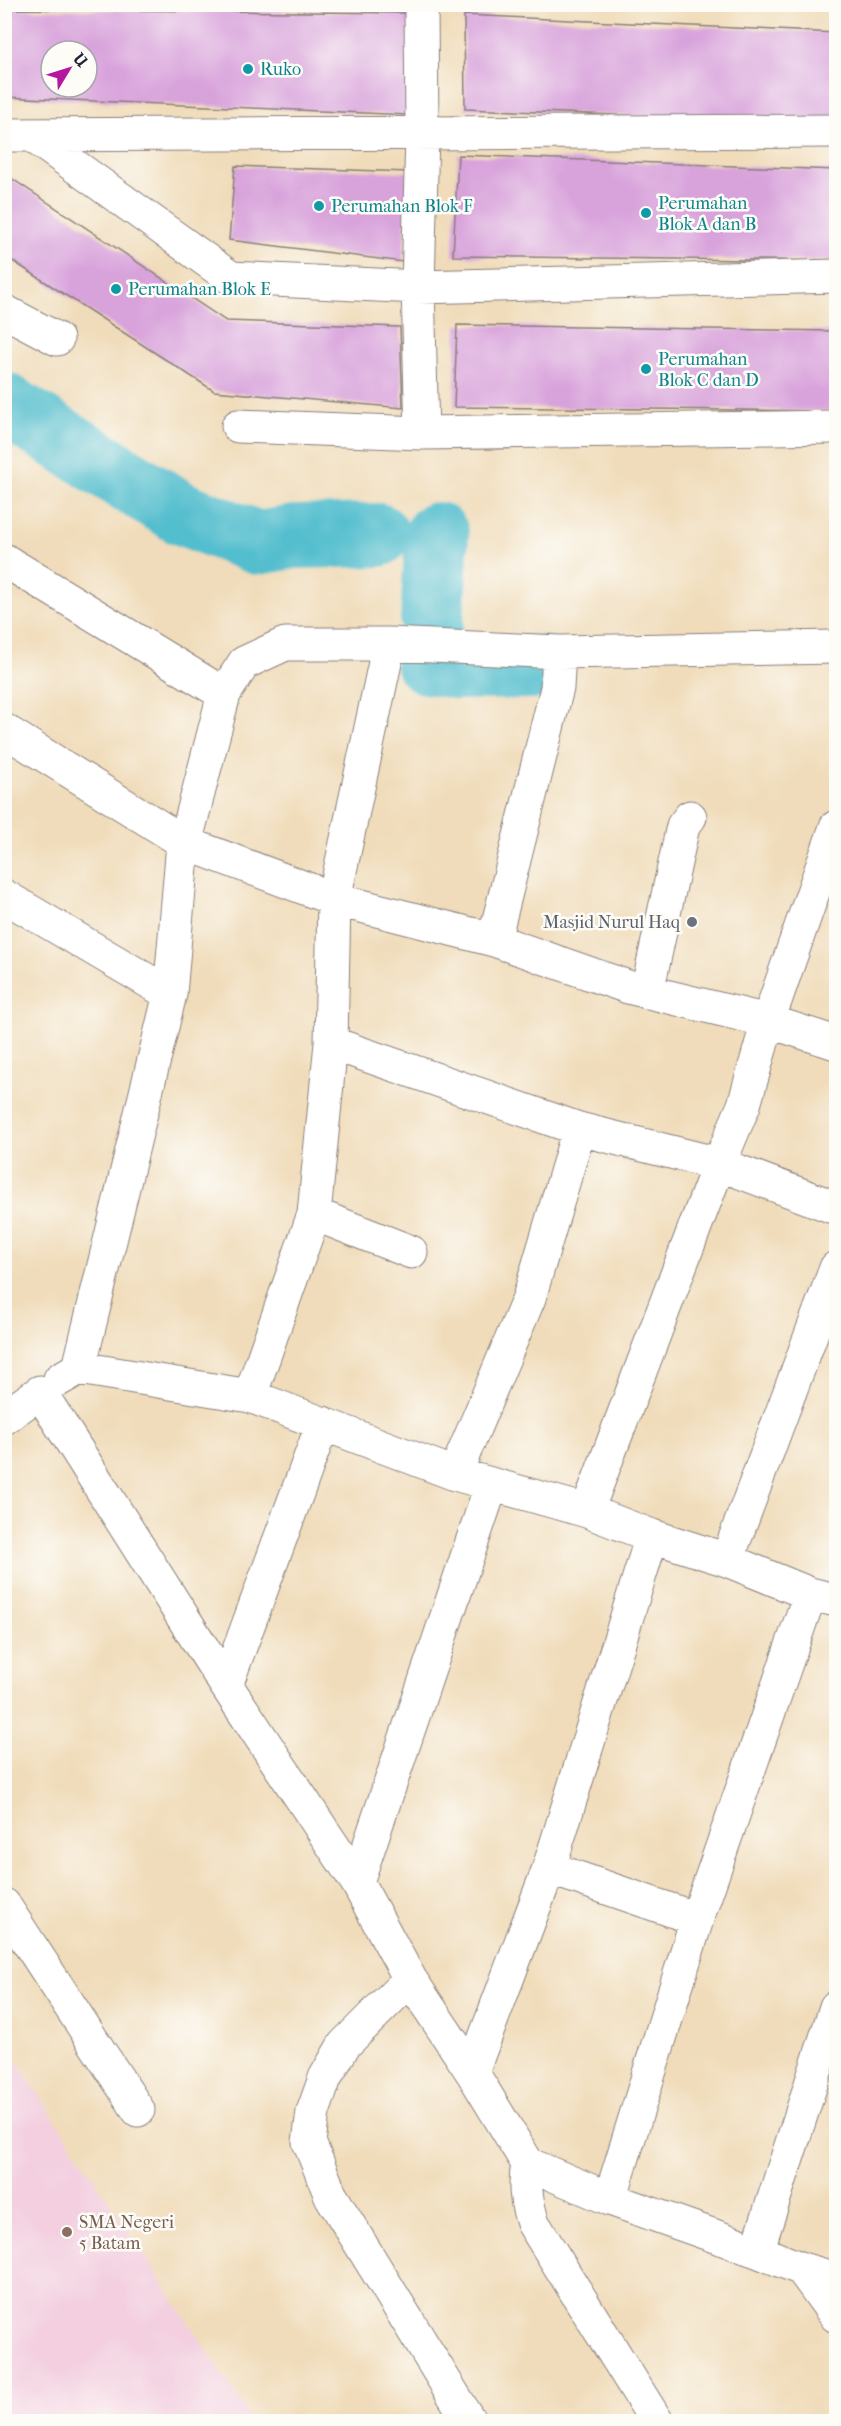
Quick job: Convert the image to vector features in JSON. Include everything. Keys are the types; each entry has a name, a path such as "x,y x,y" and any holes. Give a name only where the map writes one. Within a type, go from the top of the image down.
{"street":[{"path":"421,4 422,134 418,287 422,432"},
{"path":"19,135 837,131"},
{"path":"19,135 231,279 418,287 837,276"},
{"path":"4,311 57,339"},
{"path":"238,426 422,432 837,427"},
{"path":"4,560 224,694"},
{"path":"79,1368 170,994 182,855 224,694 244,663 285,644 389,644 559,652 837,647"},
{"path":"250,1396 314,1214 331,1043 334,899 389,644"},
{"path":"494,940 557,688 559,652"},
{"path":"4,730 185,843 334,899 494,940 647,992 768,1021 837,1043"},
{"path":"647,992 683,826 690,817"},
{"path":"587,1511 719,1164 744,1105 768,1021 837,827"},
{"path":"4,896 170,994"},
{"path":"331,1043 579,1130 719,1164 837,1208"},
{"path":"455,1474 529,1298 579,1130"},
{"path":"314,1214 411,1252"},
{"path":"727,1560 837,1268"},
{"path":"4,1418 79,1368 250,1396 455,1474 491,1486 587,1511 652,1536 727,1560 823,1597 697,1919 610,2199"},
{"path":"4,1397 40,1392"},
{"path":"40,1392 226,1685 357,1882 410,1979 472,2072 528,2164 610,2199 802,2269 837,2279"},
{"path":"226,1685 323,1423"},
{"path":"357,1882 491,1486"},
{"path":"472,2072 549,1868 652,1536"},
{"path":"549,1868 697,1919"},
{"path":"4,1905 138,2109"},
{"path":"410,1979 344,2045 325,2078 313,2112 309,2142 331,2196 470,2421"},
{"path":"757,2251 837,2007"},
{"path":"528,2164 525,2192 533,2223 657,2421"},
{"path":"802,2269 837,2316"}],"shaded area":[{"name":"SMA Negeri 5 Batam","path":"5,2043 253,2421 5,2421"}],"building":[{"name":"Ruko","path":"4,9 410,13 409,115 49,99 99,99 99,39 39,39 39,99 4,97"},
{"path":"464,15 836,33 836,124 465,109"},
{"name":"Perumahan Blok A dan B","path":"458,155 836,170 836,261 453,256"},
{"name":"Perumahan Blok F","path":"235,166 409,172 403,262 229,240"},
{"name":"Perumahan Blok E","path":"5,174 226,321 400,327 403,408 214,391 5,256"},
{"name":"Perumahan Blok C dan D","path":"457,325 836,331 836,411 454,407"}],"waterway":[{"path":"4,404 181,513 258,543 294,537 378,535"},
{"path":"432,621 437,534"},
{"path":"427,662 460,668 540,667"}],"place":[{"name":"Ruko","path":"248,69"},
{"name":"Perumahan Blok F","path":"319,206"},
{"name":"Perumahan Blok A dan B","path":"646,213"},
{"name":"Perumahan Blok E","path":"116,289"},
{"name":"Perumahan Blok C dan D","path":"646,369"},
{"name":"Masjid Nurul Haq","path":"692,922"},
{"name":"SMA Negeri 5 Batam","path":"67,2232"}]}
